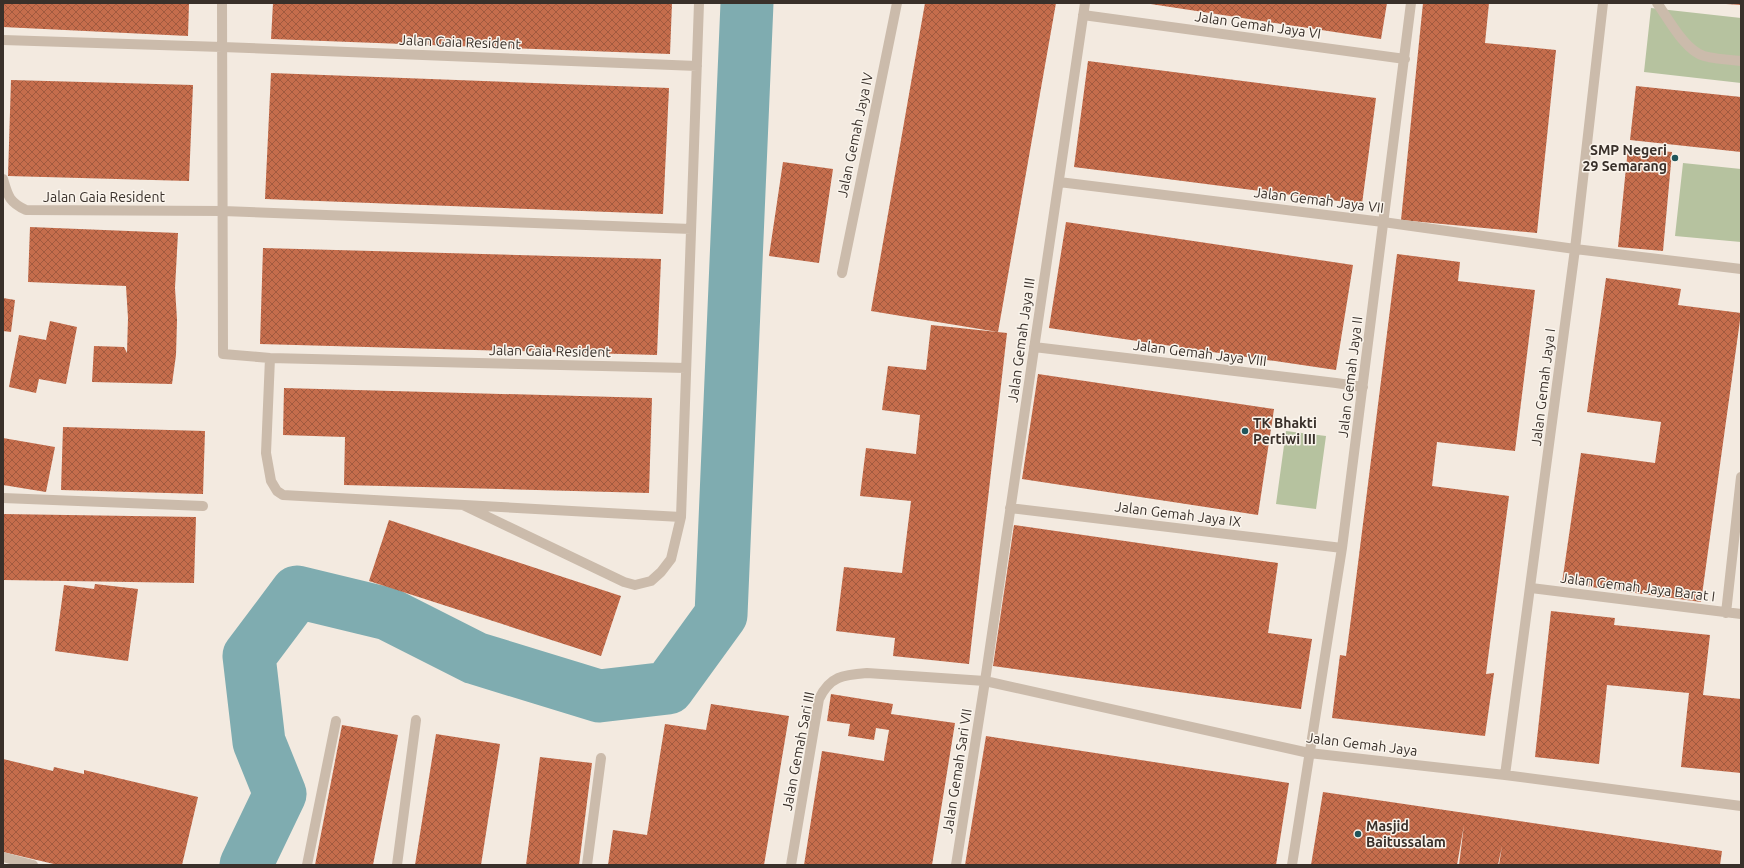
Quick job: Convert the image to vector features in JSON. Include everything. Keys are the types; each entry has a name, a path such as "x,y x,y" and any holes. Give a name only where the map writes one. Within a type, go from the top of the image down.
{"street":[{"name":"Jalan Gaia Resident","path":"222,3 223,354 270,358 686,368"},
{"path":"463,505 624,582 636,585 650,581 661,572 671,559 681,516 699,3"},
{"name":"Jalan Gemah Jaya IV","path":"842,273 897,3"},
{"name":"Jalan Gemah Jaya III","path":"985,681 1085,3"},
{"name":"Jalan Gemah Jaya II","path":"1292,865 1342,548 1411,3"},
{"name":"Jalan Gemah Jaya I","path":"1505,775 1575,249 1603,3"},
{"path":"1657,3 1681,38 1693,50 1703,56 1741,61"},
{"name":"Jalan Gemah Jaya VI","path":"1083,15 1404,59"},
{"name":"Jalan Gaia Resident","path":"3,40 222,47 697,66"},
{"name":"Jalan Gaia Resident","path":"3,179 8,197 16,205 26,210 223,211 691,229"},
{"name":"Jalan Gemah Jaya VII","path":"1059,182 1383,222 1575,249 1741,269"},
{"name":"Jalan Gemah Jaya VIII","path":"1034,347 1363,387"},
{"path":"270,358 266,453 271,481 277,491 283,495 681,516"},
{"path":"1726,613 1741,477"},
{"path":"3,498 203,506"},
{"name":"Jalan Gemah Jaya IX","path":"1010,508 1342,548"},
{"name":"Jalan Gemah Jaya Barat I","path":"1531,588 1741,614"},
{"name":"Jalan Gemah Sari III","path":"791,865 819,699 826,685 847,674 867,672 985,681"},
{"name":"Jalan Gemah Jaya","path":"985,681 1309,753 1505,775 1741,806"},
{"name":"Jalan Gemah Sari VII","path":"956,865 985,681"},
{"path":"397,865 416,720"},
{"path":"308,865 336,721"},
{"path":"586,865 601,758"},
{"path":"3,857 33,865"}],"green space":[{"path":"1651,8 1741,18 1741,83 1644,72"},
{"path":"1683,163 1741,169 1741,242 1675,236"},
{"path":"1286,431 1326,436 1316,509 1276,504"}],"building":[{"path":"3,3 189,3 188,36 3,27"},
{"path":"273,3 672,3 670,54 271,39"},
{"path":"925,3 1056,3 998,332 871,311"},
{"path":"1144,3 1387,3 1381,39"},
{"path":"1423,3 1489,3 1485,43 1556,50 1537,233 1401,220"},
{"path":"1741,3 1741,5 1726,4"},
{"path":"1088,61 1376,98 1362,204 1074,167"},
{"path":"271,73 669,88 663,214 265,199"},
{"path":"11,80 193,85 189,181 8,176"},
{"path":"1636,86 1741,97 1741,152 1630,140"},
{"path":"1628,148 1672,152 1663,251 1618,247"},
{"path":"783,162 833,169 819,263 769,256"},
{"path":"1066,222 1353,265 1336,370 1049,328"},
{"path":"30,227 178,233 175,288 177,320 176,355 172,384 92,382 94,346 124,347 127,353 128,318 126,286 28,282"},
{"path":"263,248 661,259 657,355 260,344"},
{"path":"1397,254 1460,262 1458,281 1535,290 1515,451 1437,442 1432,486 1509,496 1486,674 1494,673 1485,736 1332,718 1340,655 1346,656"},
{"path":"1606,278 1681,289 1678,305 1741,313 1701,602 1562,583 1581,453 1655,463 1661,422 1587,412"},
{"path":"3,298 15,300 11,332 3,331"},
{"path":"50,321 77,327 66,384 39,379 36,393 9,387 19,335 46,340"},
{"path":"931,325 1007,333 969,664 893,656 895,638 836,631 844,567 902,573 911,501 860,496 866,448 916,454 920,415 882,410 888,366 926,370"},
{"path":"1038,374 1274,409 1258,515 1022,479"},
{"path":"284,388 652,398 649,493 344,485 345,437 283,435"},
{"path":"63,427 205,431 203,494 61,490"},
{"path":"3,438 55,447 46,492 3,485"},
{"path":"3,514 196,517 194,583 3,580"},
{"path":"389,520 621,596 601,656 369,581"},
{"path":"1014,525 1278,563 1268,633 1312,639 1301,709 993,666"},
{"path":"95,584 138,589 128,661 55,651 64,585 94,589"},
{"path":"1551,611 1615,618 1614,625 1710,635 1703,695 1741,699 1741,773 1681,767 1689,693 1607,685 1599,764 1535,757"},
{"path":"831,694 893,704 891,714 955,723 932,865 804,865 822,751 884,761 889,730 876,728 874,740 848,736 850,724 827,721"},
{"path":"711,704 789,716 764,865 608,865 613,830 647,835 665,724 706,730"},
{"path":"342,725 398,735 373,865 315,865"},
{"path":"436,734 500,744 481,865 415,865"},
{"path":"986,736 1289,783 1276,865 965,865"},
{"path":"540,757 592,763 579,865 526,865"},
{"path":"3,759 53,771 54,767 84,774 84,770 198,797 182,865 58,865 3,852"},
{"path":"1323,792 1722,851 1720,865 1499,865 1502,846 1498,865 1459,865 1464,825 1457,865 1311,865"}],"waterway":[{"path":"246,865 280,794 259,742 249,656 297,592 388,614 475,658 599,696 668,688 721,615 747,3"}],"place":[{"name":"SMP Negeri 29 Semarang","path":"1675,158"},
{"name":"TK Bhakti Pertiwi III","path":"1245,431"},
{"name":"Masjid Baitussalam","path":"1358,834"}]}
